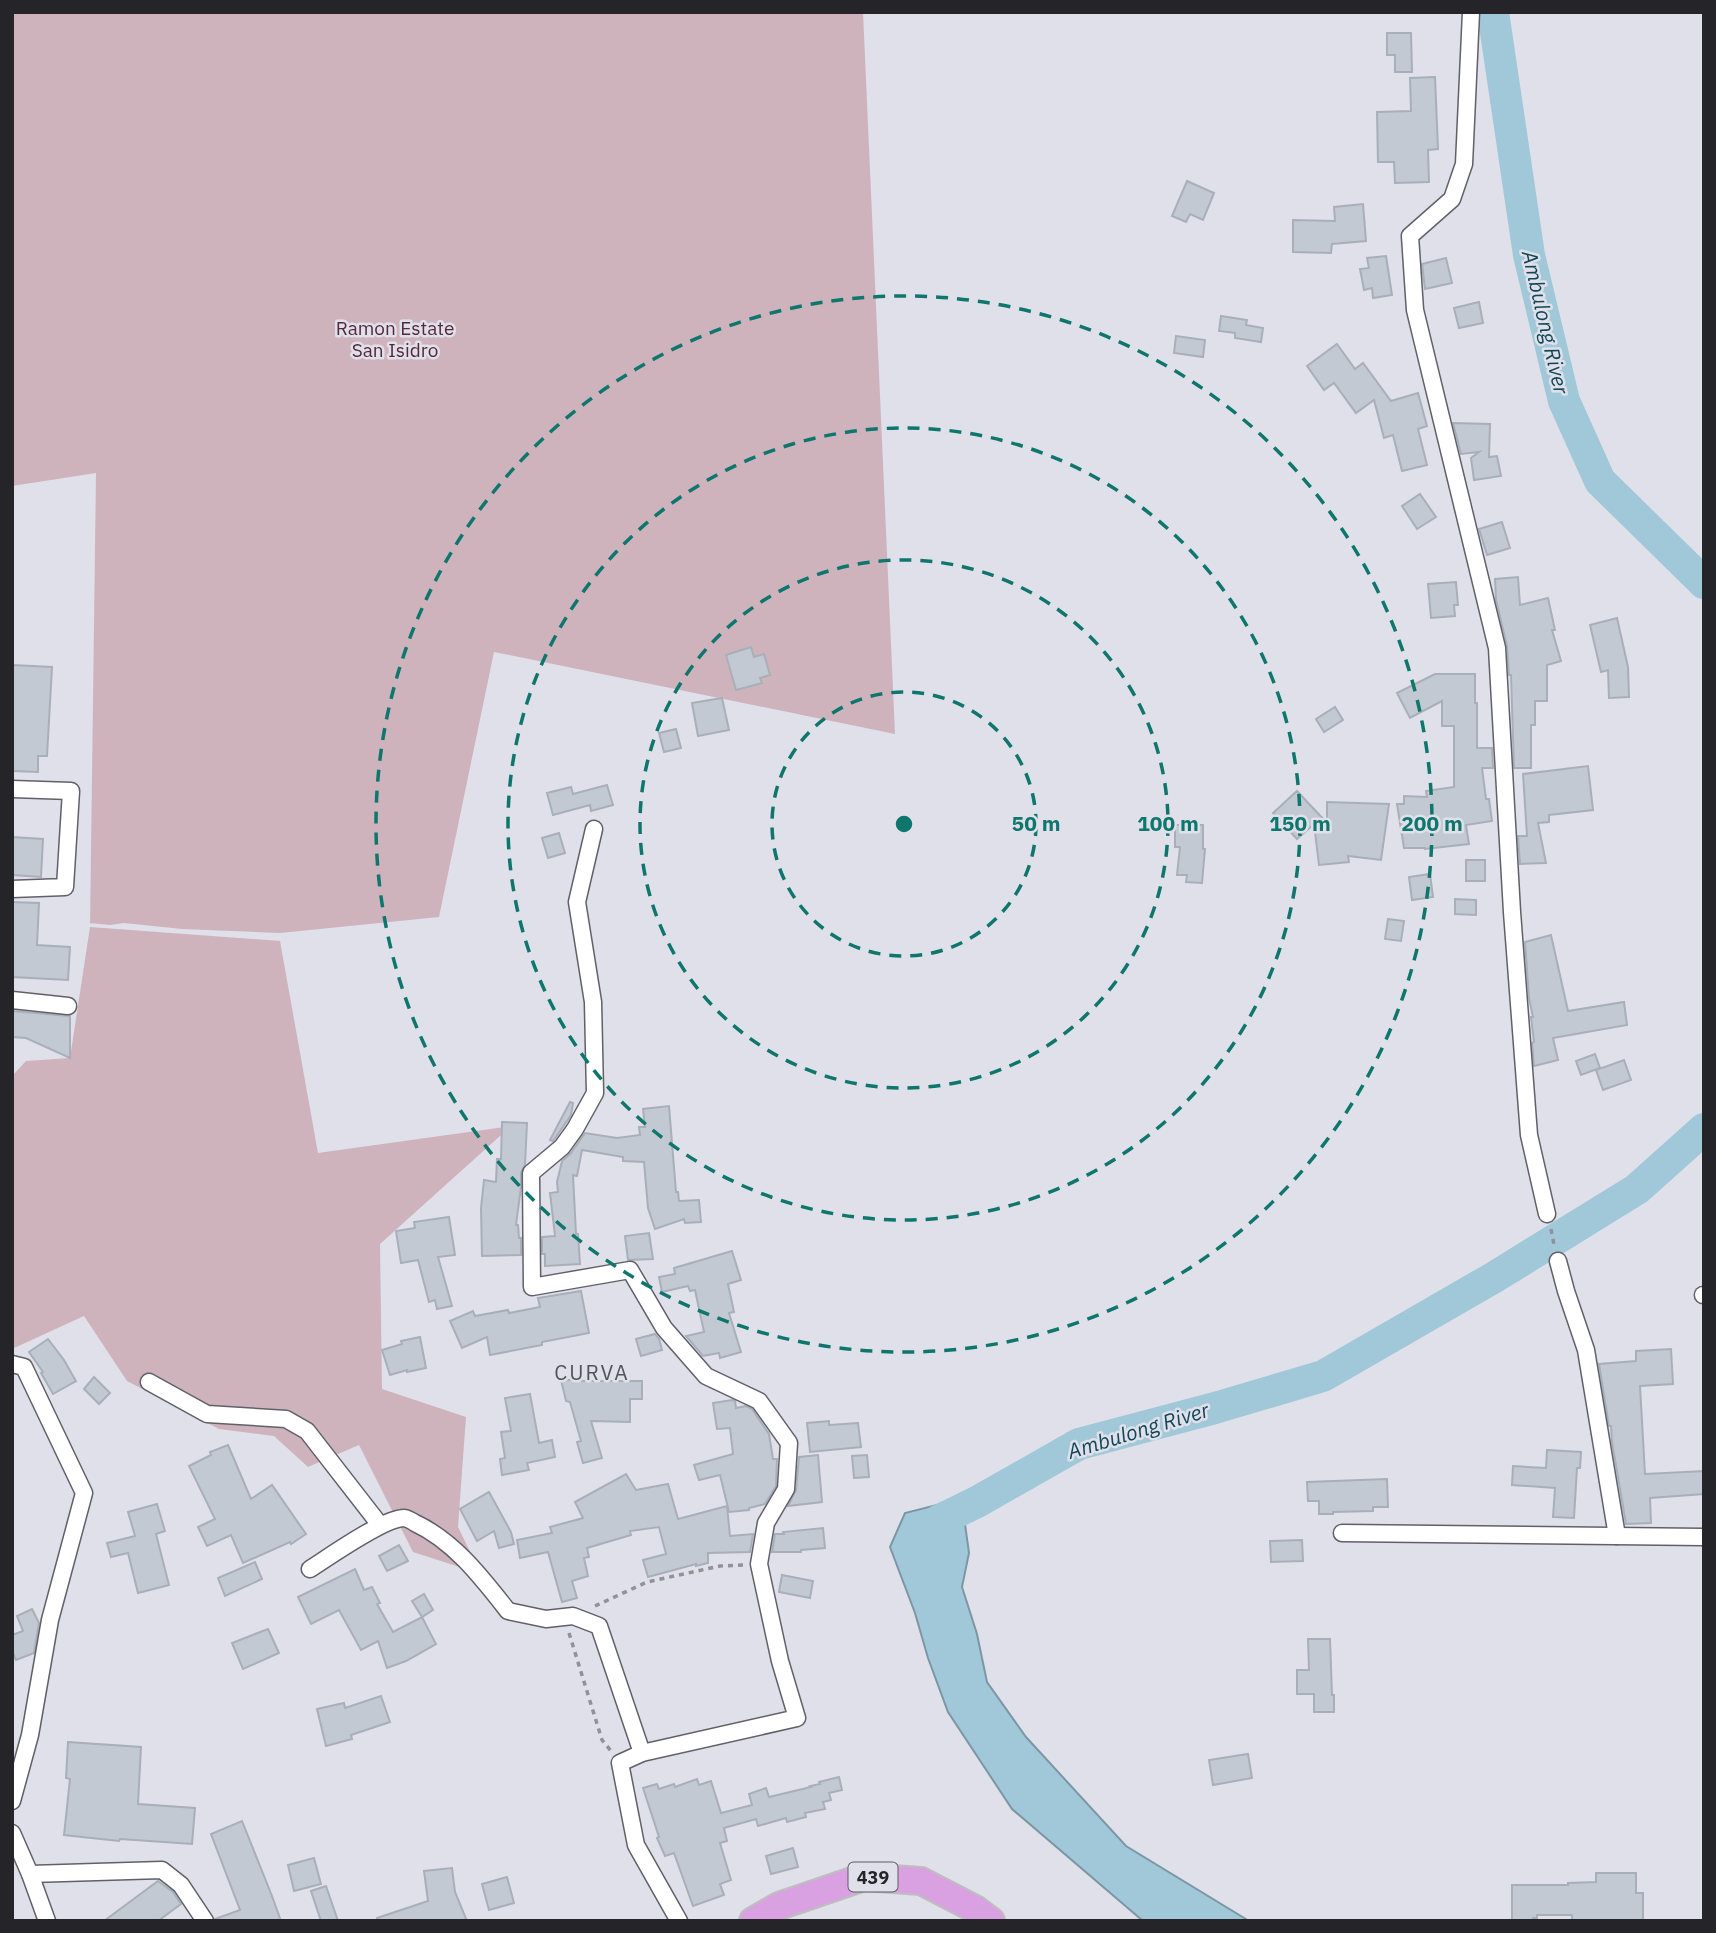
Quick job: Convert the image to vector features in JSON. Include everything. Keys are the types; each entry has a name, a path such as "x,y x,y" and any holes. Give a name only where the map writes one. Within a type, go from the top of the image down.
{"main road":[{"name":"439","path":"753,1921 779,1906 864,1877 921,1881 975,1909 991,1921"}],"street":[{"path":"1471,12 1464,164 1452,199 1410,236 1415,310 1497,648 1512,912 1529,1135 1547,1214"},
{"path":"12,789 71,791 65,887 12,889"},
{"path":"594,829 577,902 593,1002 595,1093 562,1147 531,1173 531,1286 630,1270 664,1328 706,1376 759,1401 789,1443 786,1489 766,1523 760,1564 780,1661 797,1718 642,1753 620,1763 636,1845 679,1921"},
{"path":"12,1000 68,1006"},
{"path":"1558,1261 1586,1350 1617,1536"},
{"path":"12,1364 24,1367 84,1493 50,1620 30,1735 12,1801"},
{"path":"149,1382 207,1414 286,1419 307,1430 380,1525"},
{"path":"310,1569 380,1525 405,1518 428,1529 447,1542 487,1584 508,1611 546,1619 573,1616 599,1626 642,1753"},
{"path":"1342,1533 1704,1537"},
{"path":"12,1833 47,1921"},
{"path":"30,1874 162,1870 181,1885 205,1921"}],"path":[{"path":"1547,1214 1558,1261"},
{"path":"620,1763 602,1740 567,1626 573,1616 647,1582 720,1566 760,1564"}],"green space":[{"name":"Ramon Estate San Isidro","path":"12,12 863,12 895,734 494,652 439,917 280,933 90,923 96,473 12,486"},
{"path":"90,927 280,941 318,1153 511,1126 380,1244 382,1389 466,1417 458,1527 481,1574 413,1552 359,1445 308,1467 274,1436 219,1429 127,1381 84,1316 12,1349 12,1076 26,1061 70,1058"}],"water":[{"path":"968,1497 977,1502 965,1524 969,1553 962,1587 977,1634 987,1682 1026,1737 1126,1846 1249,1921 1143,1921 1012,1809 948,1712 890,1547 905,1513"}],"building":[{"path":"1387,33 1411,33 1412,72 1395,72 1395,55 1387,55"},
{"path":"1435,77 1438,149 1428,150 1429,182 1395,183 1394,162 1378,162 1377,112 1411,111 1410,78"},
{"path":"1187,181 1214,193 1203,220 1190,214 1186,222 1172,216"},
{"path":"1363,204 1366,241 1332,244 1331,253 1293,252 1293,220 1335,221 1334,207"},
{"path":"1386,256 1392,295 1373,298 1372,288 1364,290 1360,269 1369,268 1367,258"},
{"path":"1446,258 1452,283 1425,289 1422,264"},
{"path":"1479,302 1483,323 1459,328 1454,308"},
{"path":"1221,316 1247,320 1246,325 1263,328 1261,342 1235,338 1235,333 1219,331"},
{"path":"1176,336 1205,340 1203,357 1174,353"},
{"path":"1337,344 1355,369 1363,363 1391,401 1418,393 1427,426 1418,429 1427,465 1402,471 1393,435 1384,438 1374,400 1356,413 1334,383 1324,390 1307,366"},
{"path":"1453,423 1490,424 1489,457 1497,456 1501,476 1474,480 1471,458 1479,452 1461,454"},
{"path":"1420,494 1436,517 1417,529 1402,506"},
{"path":"1502,522 1510,548 1487,555 1479,529"},
{"path":"1518,577 1520,605 1548,598 1555,630 1552,630 1561,661 1547,665 1547,701 1535,701 1535,725 1531,725 1531,768 1514,768 1511,675 1496,600 1495,579"},
{"path":"1456,582 1458,605 1454,605 1455,616 1431,618 1428,584"},
{"path":"1617,618 1628,667 1629,697 1609,698 1608,670 1601,672 1590,625"},
{"path":"751,647 754,657 764,654 770,675 760,678 762,683 736,690 726,655"},
{"path":"12,665 52,667 47,756 38,756 38,772 12,771"},
{"path":"1435,674 1475,674 1477,748 1492,748 1493,768 1482,768 1492,821 1466,825 1469,844 1425,849 1404,848 1397,804 1404,804 1404,796 1427,797 1426,791 1454,787 1454,726 1442,726 1442,701 1410,718 1397,693"},
{"path":"722,698 729,730 698,736 692,703"},
{"path":"1335,707 1343,720 1324,732 1316,719"},
{"path":"676,729 681,748 664,752 659,733"},
{"path":"1588,766 1593,810 1549,815 1549,822 1538,823 1546,863 1520,864 1518,836 1527,836 1523,774"},
{"path":"607,785 613,805 591,811 590,805 553,815 547,793 571,787 573,794"},
{"path":"1297,791 1327,823 1327,802 1389,804 1381,860 1348,856 1349,862 1319,865 1314,824 1297,839 1273,813"},
{"path":"1175,825 1203,825 1205,849 1202,883 1186,882 1187,875 1177,875 1180,847 1175,847"},
{"path":"559,833 565,853 548,858 542,838"},
{"path":"12,837 43,839 41,877 12,875"},
{"path":"1466,860 1485,860 1485,881 1466,881"},
{"path":"1430,874 1433,897 1412,900 1409,877"},
{"path":"1455,899 1476,900 1476,915 1455,914"},
{"path":"12,902 39,903 37,945 70,947 68,980 12,977"},
{"path":"1388,919 1404,921 1401,941 1385,939"},
{"path":"1551,935 1568,1011 1624,1002 1627,1025 1553,1038 1558,1060 1534,1066 1533,1017 1525,942"},
{"path":"12,1011 70,1016 70,1058 26,1038 12,1037"},
{"path":"1595,1054 1600,1068 1581,1075 1576,1061"},
{"path":"1624,1060 1631,1080 1603,1090 1596,1070"},
{"path":"570,1102 573,1103 571,1115 553,1141 550,1140"},
{"path":"669,1106 676,1192 679,1201 699,1200 701,1222 685,1223 684,1219 655,1229 648,1208 644,1162 623,1161 623,1157 582,1150 577,1176 573,1175 580,1264 545,1266 542,1237 555,1236 550,1193 558,1192 557,1182 562,1161 585,1133 617,1138 640,1135 639,1127 645,1127 643,1109"},
{"path":"502,1122 527,1123 525,1165 521,1173 516,1225 521,1238 521,1255 482,1256 481,1208 484,1180 496,1182 497,1159 501,1159"},
{"path":"449,1217 455,1255 438,1257 452,1306 437,1309 435,1300 429,1302 418,1260 401,1263 396,1231 415,1228 414,1222"},
{"path":"649,1233 653,1259 628,1260 625,1236"},
{"path":"732,1251 741,1280 728,1284 734,1312 729,1313 741,1352 720,1358 719,1353 703,1356 686,1336 704,1332 695,1290 690,1291 688,1286 662,1292 659,1277 675,1274 674,1268"},
{"path":"581,1291 589,1333 542,1342 542,1345 490,1355 487,1337 462,1348 450,1321 473,1311 475,1316 540,1307 538,1298"},
{"path":"655,1334 662,1350 641,1356 636,1339"},
{"path":"420,1337 426,1368 390,1375 382,1350 402,1344 401,1341"},
{"path":"48,1339 76,1381 53,1394 41,1373 43,1372 29,1352"},
{"path":"1671,1349 1673,1384 1640,1386 1645,1474 1704,1471 1704,1494 1650,1498 1651,1523 1626,1524 1599,1364 1636,1361 1636,1351"},
{"path":"94,1377 110,1393 99,1404 84,1389"},
{"path":"561,1380 642,1381 642,1399 630,1399 630,1422 591,1421 602,1458 583,1463 577,1442 581,1441"},
{"path":"530,1394 539,1443 552,1440 555,1457 527,1463 529,1470 502,1475 500,1459 505,1458 501,1432 511,1431 505,1398"},
{"path":"735,1401 736,1408 746,1406 752,1409 769,1434 773,1459 777,1459 776,1486 765,1504 749,1510 729,1512 720,1475 699,1480 694,1465 733,1454 730,1428 717,1429 713,1403"},
{"path":"829,1421 829,1425 858,1423 861,1447 810,1452 807,1423"},
{"path":"228,1445 251,1499 272,1485 306,1534 291,1544 290,1542 243,1563 231,1535 207,1546 198,1527 215,1519 189,1466 211,1455 210,1452"},
{"path":"1547,1450 1581,1452 1580,1468 1577,1468 1574,1518 1553,1517 1555,1488 1512,1485 1513,1466 1546,1468"},
{"path":"818,1455 822,1502 788,1506 796,1490 799,1457"},
{"path":"867,1455 869,1477 854,1478 852,1456"},
{"path":"626,1474 636,1490 668,1484 678,1519 727,1506 730,1536 753,1534 750,1552 708,1553 708,1563 648,1577 643,1560 666,1554 659,1527 630,1531 631,1535 587,1548 589,1557 584,1558 588,1576 572,1581 577,1598 562,1602 548,1552 520,1558 517,1540 552,1533 550,1527 583,1518 575,1502"},
{"path":"1387,1479 1388,1507 1373,1507 1373,1511 1319,1514 1319,1501 1308,1501 1307,1482"},
{"path":"489,1492 511,1532 514,1544 499,1548 494,1531 477,1541 460,1509"},
{"path":"157,1504 165,1531 156,1534 169,1585 138,1593 128,1553 111,1557 107,1543 135,1536 128,1512"},
{"path":"823,1528 825,1548 801,1552 772,1552 775,1534"},
{"path":"1302,1540 1303,1561 1271,1562 1270,1541"},
{"path":"399,1545 408,1561 387,1571 379,1556"},
{"path":"255,1562 262,1579 225,1596 218,1578"},
{"path":"355,1569 364,1590 372,1587 380,1603 377,1604 393,1632 422,1617 436,1644 387,1668 378,1641 361,1650 339,1610 311,1624 298,1597"},
{"path":"782,1575 813,1581 810,1598 779,1592"},
{"path":"424,1594 433,1610 422,1617 412,1601"},
{"path":"32,1609 39,1623 34,1653 16,1660 12,1651 12,1635 23,1631 17,1616"},
{"path":"268,1629 279,1653 243,1669 232,1643"},
{"path":"1308,1639 1330,1639 1334,1712 1314,1712 1314,1694 1297,1694 1297,1670 1309,1670"},
{"path":"381,1696 390,1722 351,1735 352,1739 326,1746 317,1709 344,1703 345,1708"},
{"path":"68,1742 141,1747 138,1804 195,1808 192,1844 119,1841 64,1835 70,1779 66,1778"},
{"path":"1248,1754 1252,1778 1213,1785 1209,1760"},
{"path":"839,1777 842,1790 829,1793 831,1800 823,1802 825,1809 805,1813 806,1817 787,1822 786,1818 758,1826 756,1819 724,1828 727,1841 720,1843 731,1880 720,1884 724,1895 693,1906 674,1853 665,1856 657,1838 659,1837 643,1788 657,1784 659,1789 674,1784 675,1787 697,1779 699,1785 711,1781 721,1813 752,1805 749,1794 766,1788 769,1797"},
{"path":"242,1821 281,1921 215,1921 240,1910 211,1834"},
{"path":"793,1848 798,1867 771,1874 766,1856"},
{"path":"314,1858 321,1884 294,1891 288,1865"},
{"path":"452,1868 455,1892 467,1921 377,1921 377,1918 428,1901 424,1871"},
{"path":"1596,1873 1636,1873 1636,1893 1643,1893 1643,1921 1572,1921 1572,1915 1537,1915 1533,1921 1512,1921 1512,1885 1596,1882"},
{"path":"507,1877 514,1903 489,1910 482,1884"},
{"path":"158,1881 173,1892 181,1904 158,1921 104,1921"},
{"path":"326,1886 338,1921 321,1921 311,1891"}],"waterway":[{"name":"Ambulong River","path":"1493,12 1529,255 1564,401 1600,481 1704,583"},
{"name":"Ambulong River","path":"938,1521 1079,1444 1323,1376 1493,1278 1637,1189 1704,1129"}],"district":[{"name":"CURVA","path":"592,1372"}]}
